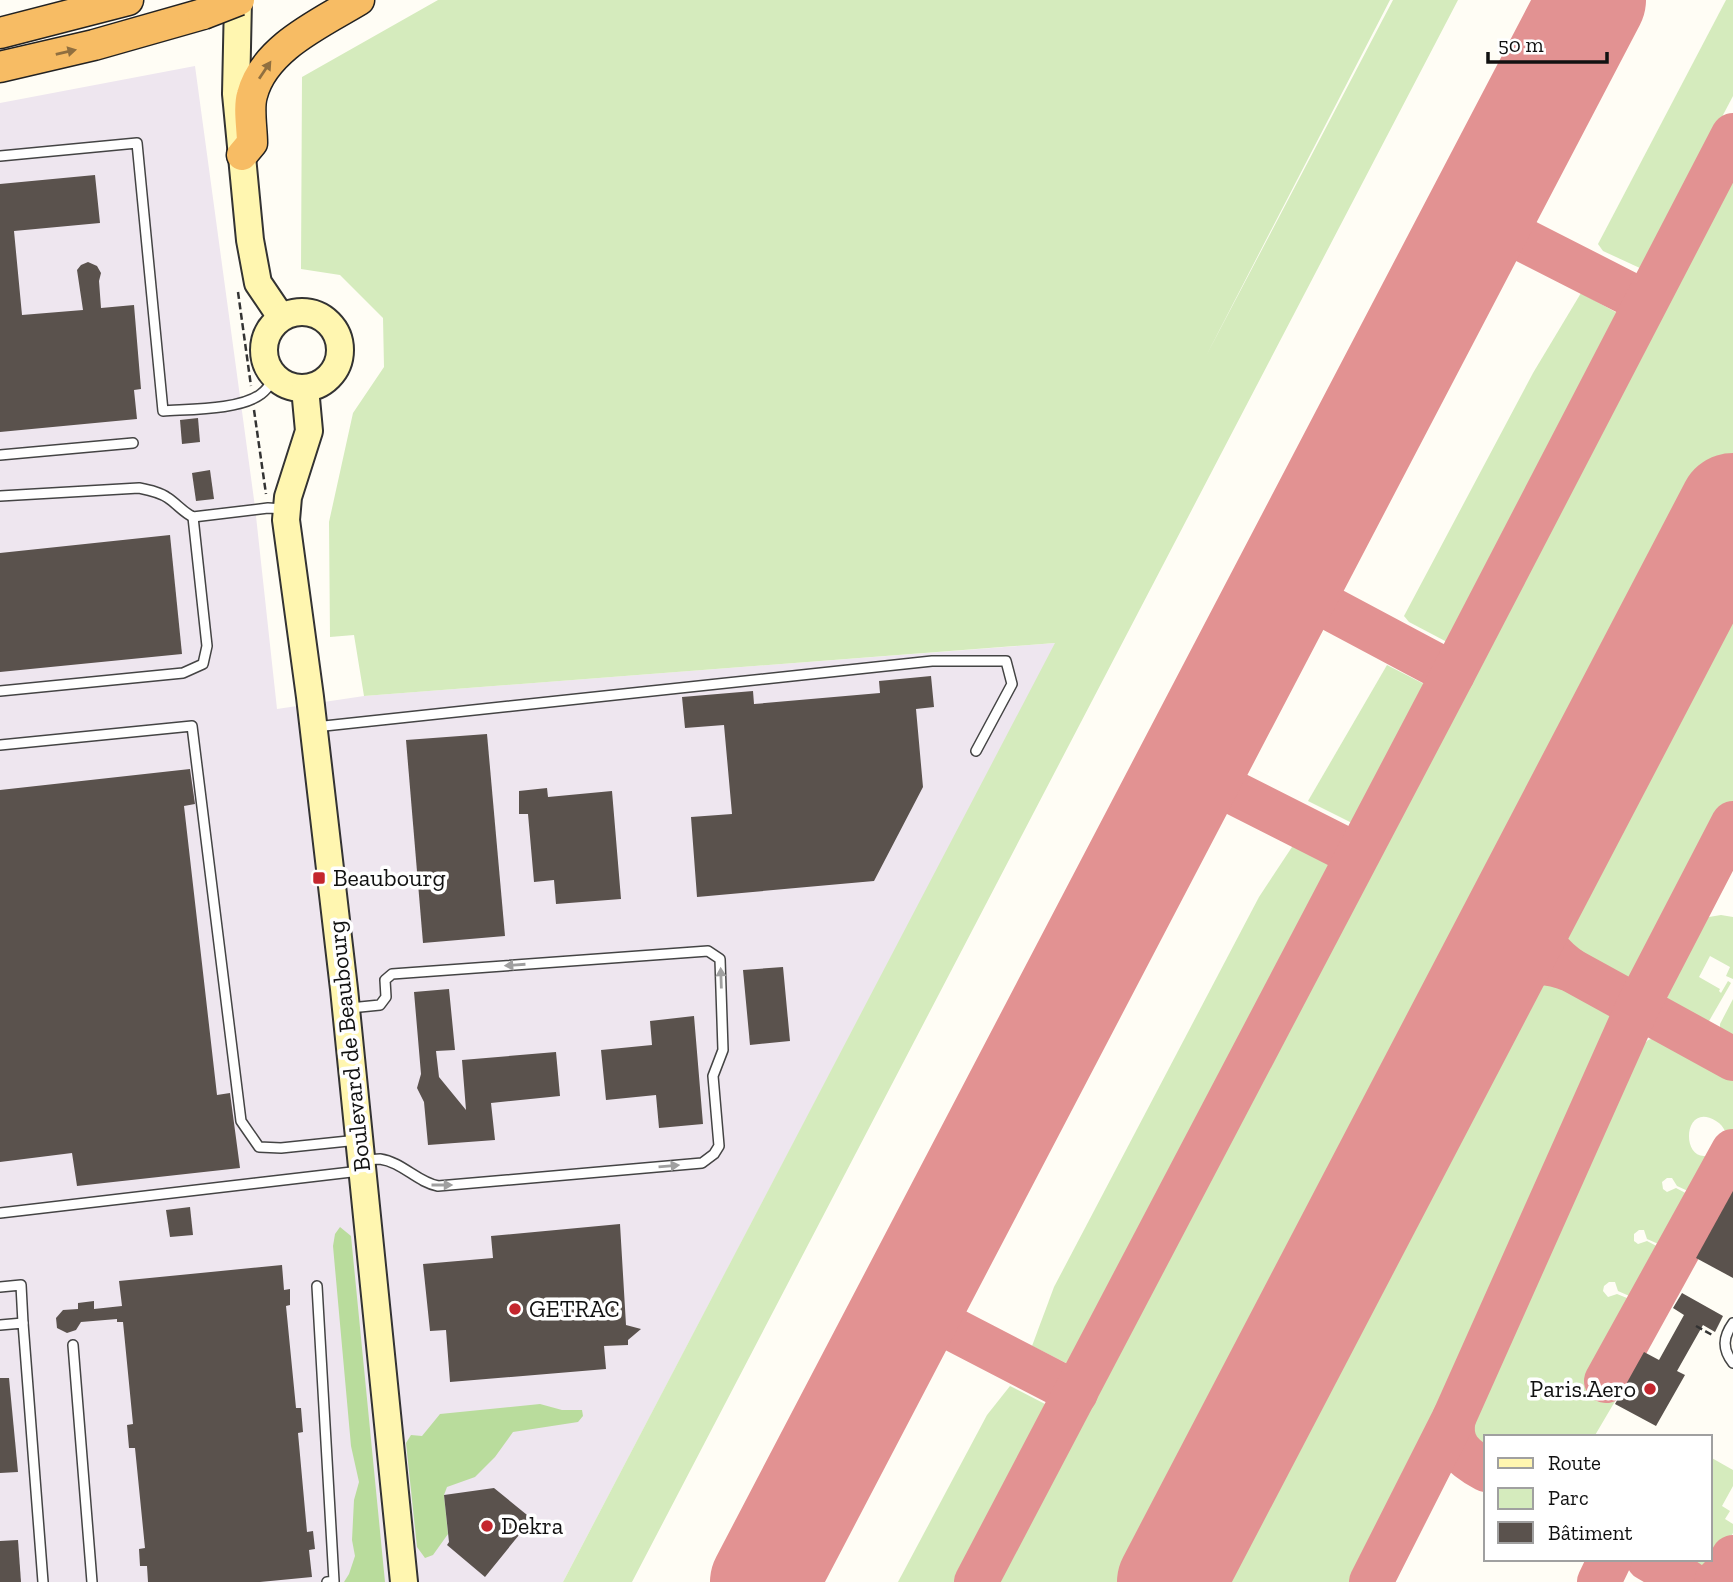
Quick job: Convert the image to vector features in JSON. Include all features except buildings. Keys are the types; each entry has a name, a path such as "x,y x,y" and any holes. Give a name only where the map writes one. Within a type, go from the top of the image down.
{"highway":[{"path":"0,33 128,0"},
{"path":"0,67 94,45 203,14 239,0"},
{"path":"242,155 252,143 251,95 266,66 291,42 359,0"}],"main road":[{"path":"239,0 236,94 250,240 258,283 281,317"},
{"path":"292,312 317,314 328,321 336,331 340,356 336,368 328,378 305,388 284,384 268,368 264,346 272,325 281,317 292,312"},
{"name":"Boulevard de Beaubourg","path":"305,388 309,431 288,497 287,509 366,1158 404,1582"}],"lane":[{"path":"0,156 137,143 163,411 253,400 264,393 275,377"},
{"path":"0,455 133,443"},
{"path":"0,496 139,488 169,498 193,517 268,508 287,509"},
{"path":"0,691 183,673 203,664 207,646 193,517"},
{"path":"314,727 932,661 1006,661 1012,684 976,751"},
{"path":"0,745 192,726 241,1121 259,1147 366,1158 403,1167 426,1184 438,1186 702,1163 714,1154 719,1146 713,1076 723,1050 720,959 708,951 392,974 385,980 386,997 380,1005 346,1008"},
{"path":"0,1213 366,1158"},
{"path":"0,1287 21,1285 43,1582"},
{"path":"317,1286 334,1581 327,1582"},
{"path":"0,1325 23,1323"},
{"path":"1733,1323 1724,1342 1727,1356 1733,1363"},
{"path":"73,1345 92,1582"}],"path":[{"path":"1696,1326 1724,1342"}],"shaded area":[{"path":"195,66 255,507 277,709 364,696 1056,643 563,1582 0,1582 0,103"}],"green space":[{"path":"438,0 1390,0 1205,358 1393,0 1458,0 632,1582 563,1582 1055,643 364,696 354,635 330,637 329,522 353,413 384,367 383,318 340,275 301,269 302,77"},
{"path":"1726,0 1733,0 1733,96 1642,269 1603,251 1598,244"},
{"path":"1733,172 1733,458 1146,1582 994,1582"},
{"path":"1581,293 1619,314 1447,642 1409,622 1404,616 1533,373"},
{"path":"1733,562 1733,804 1647,966 1628,979 1615,980 1586,968 1563,945 1556,925 1560,894"},
{"path":"1387,665 1424,684 1352,823 1308,801"},
{"path":"1294,844 1331,862 1068,1364 1032,1346 1054,1287 1259,897"},
{"path":"1709,917 1733,917 1733,979 1726,976 1730,967 1710,956 1699,977 1720,989 1721,993 1728,981 1731,983 1705,1028 1671,1006 1666,995 1694,926"},
{"path":"1547,978 1573,982 1596,993 1612,1013 1614,1039 1448,1412 1361,1582 1199,1582 1492,1021 1503,1004 1520,987"},
{"path":"1733,999 1733,1037 1725,1039 1720,1034 1720,1024"},
{"path":"1658,1037 1689,1048 1733,1073 1732,1143 1716,1121 1704,1117 1695,1120 1690,1127 1689,1137 1691,1147 1697,1154 1706,1156 1719,1150 1726,1153 1701,1197 1677,1186 1672,1178 1662,1182 1663,1189 1667,1192 1676,1188 1699,1200 1672,1250 1647,1239 1644,1230 1634,1234 1634,1241 1638,1244 1647,1241 1670,1253 1643,1302 1618,1291 1615,1282 1604,1286 1603,1291 1608,1297 1617,1294 1642,1304 1599,1383 1608,1387 1633,1342 1644,1352 1595,1435 1484,1435 1484,1454 1465,1440 1462,1424 1586,1147 1639,1050 1648,1040"},
{"path":"340,1227 351,1236 385,1582 344,1582 355,1556 352,1540 354,1500 359,1482 351,1446 333,1246 335,1234"},
{"path":"1010,1386 1047,1405 956,1582 898,1582 987,1415"},
{"path":"540,1404 562,1410 582,1410 583,1416 578,1422 513,1432 495,1457 475,1477 447,1487 444,1495 448,1534 433,1555 425,1558 417,1547 406,1443 411,1435 422,1436 440,1414"},
{"path":"1712,1458 1733,1470 1733,1486 1722,1506 1730,1511 1725,1519 1733,1524 1733,1533 1709,1577 1680,1561 1712,1561"}],"taxiway":[{"path":"976,1582 1733,135"},
{"path":"1478,217 1645,302"},
{"path":"1286,585 1453,674"},
{"path":"1189,770 1357,855"},
{"path":"1371,1582 1454,1418 1638,1006 1733,823"},
{"path":"1549,860 1538,892 1536,920 1546,946 1571,970"},
{"path":"1469,1012 1489,986 1512,969 1539,963 1554,965 1571,970 1733,1059"},
{"path":"1606,1381 1733,1151"},
{"path":"908,1306 1076,1393"},
{"path":"1454,1418 1453,1436 1456,1444 1465,1456 1484,1469"},
{"path":"1716,1582 1724,1574 1733,1557"},
{"path":"1599,1582 1609,1561"},
{"path":"1651,1561 1688,1582"}],"runway":[{"path":"764,1582 1592,0"},
{"path":"1171,1582 1733,507"}],"place":[{"name":"Beaubourg","path":"319,878"},
{"name":"GETRAC","path":"515,1309"},
{"name":"Paris.Aero","path":"1650,1389"},
{"name":"Dekra","path":"487,1526"}]}
